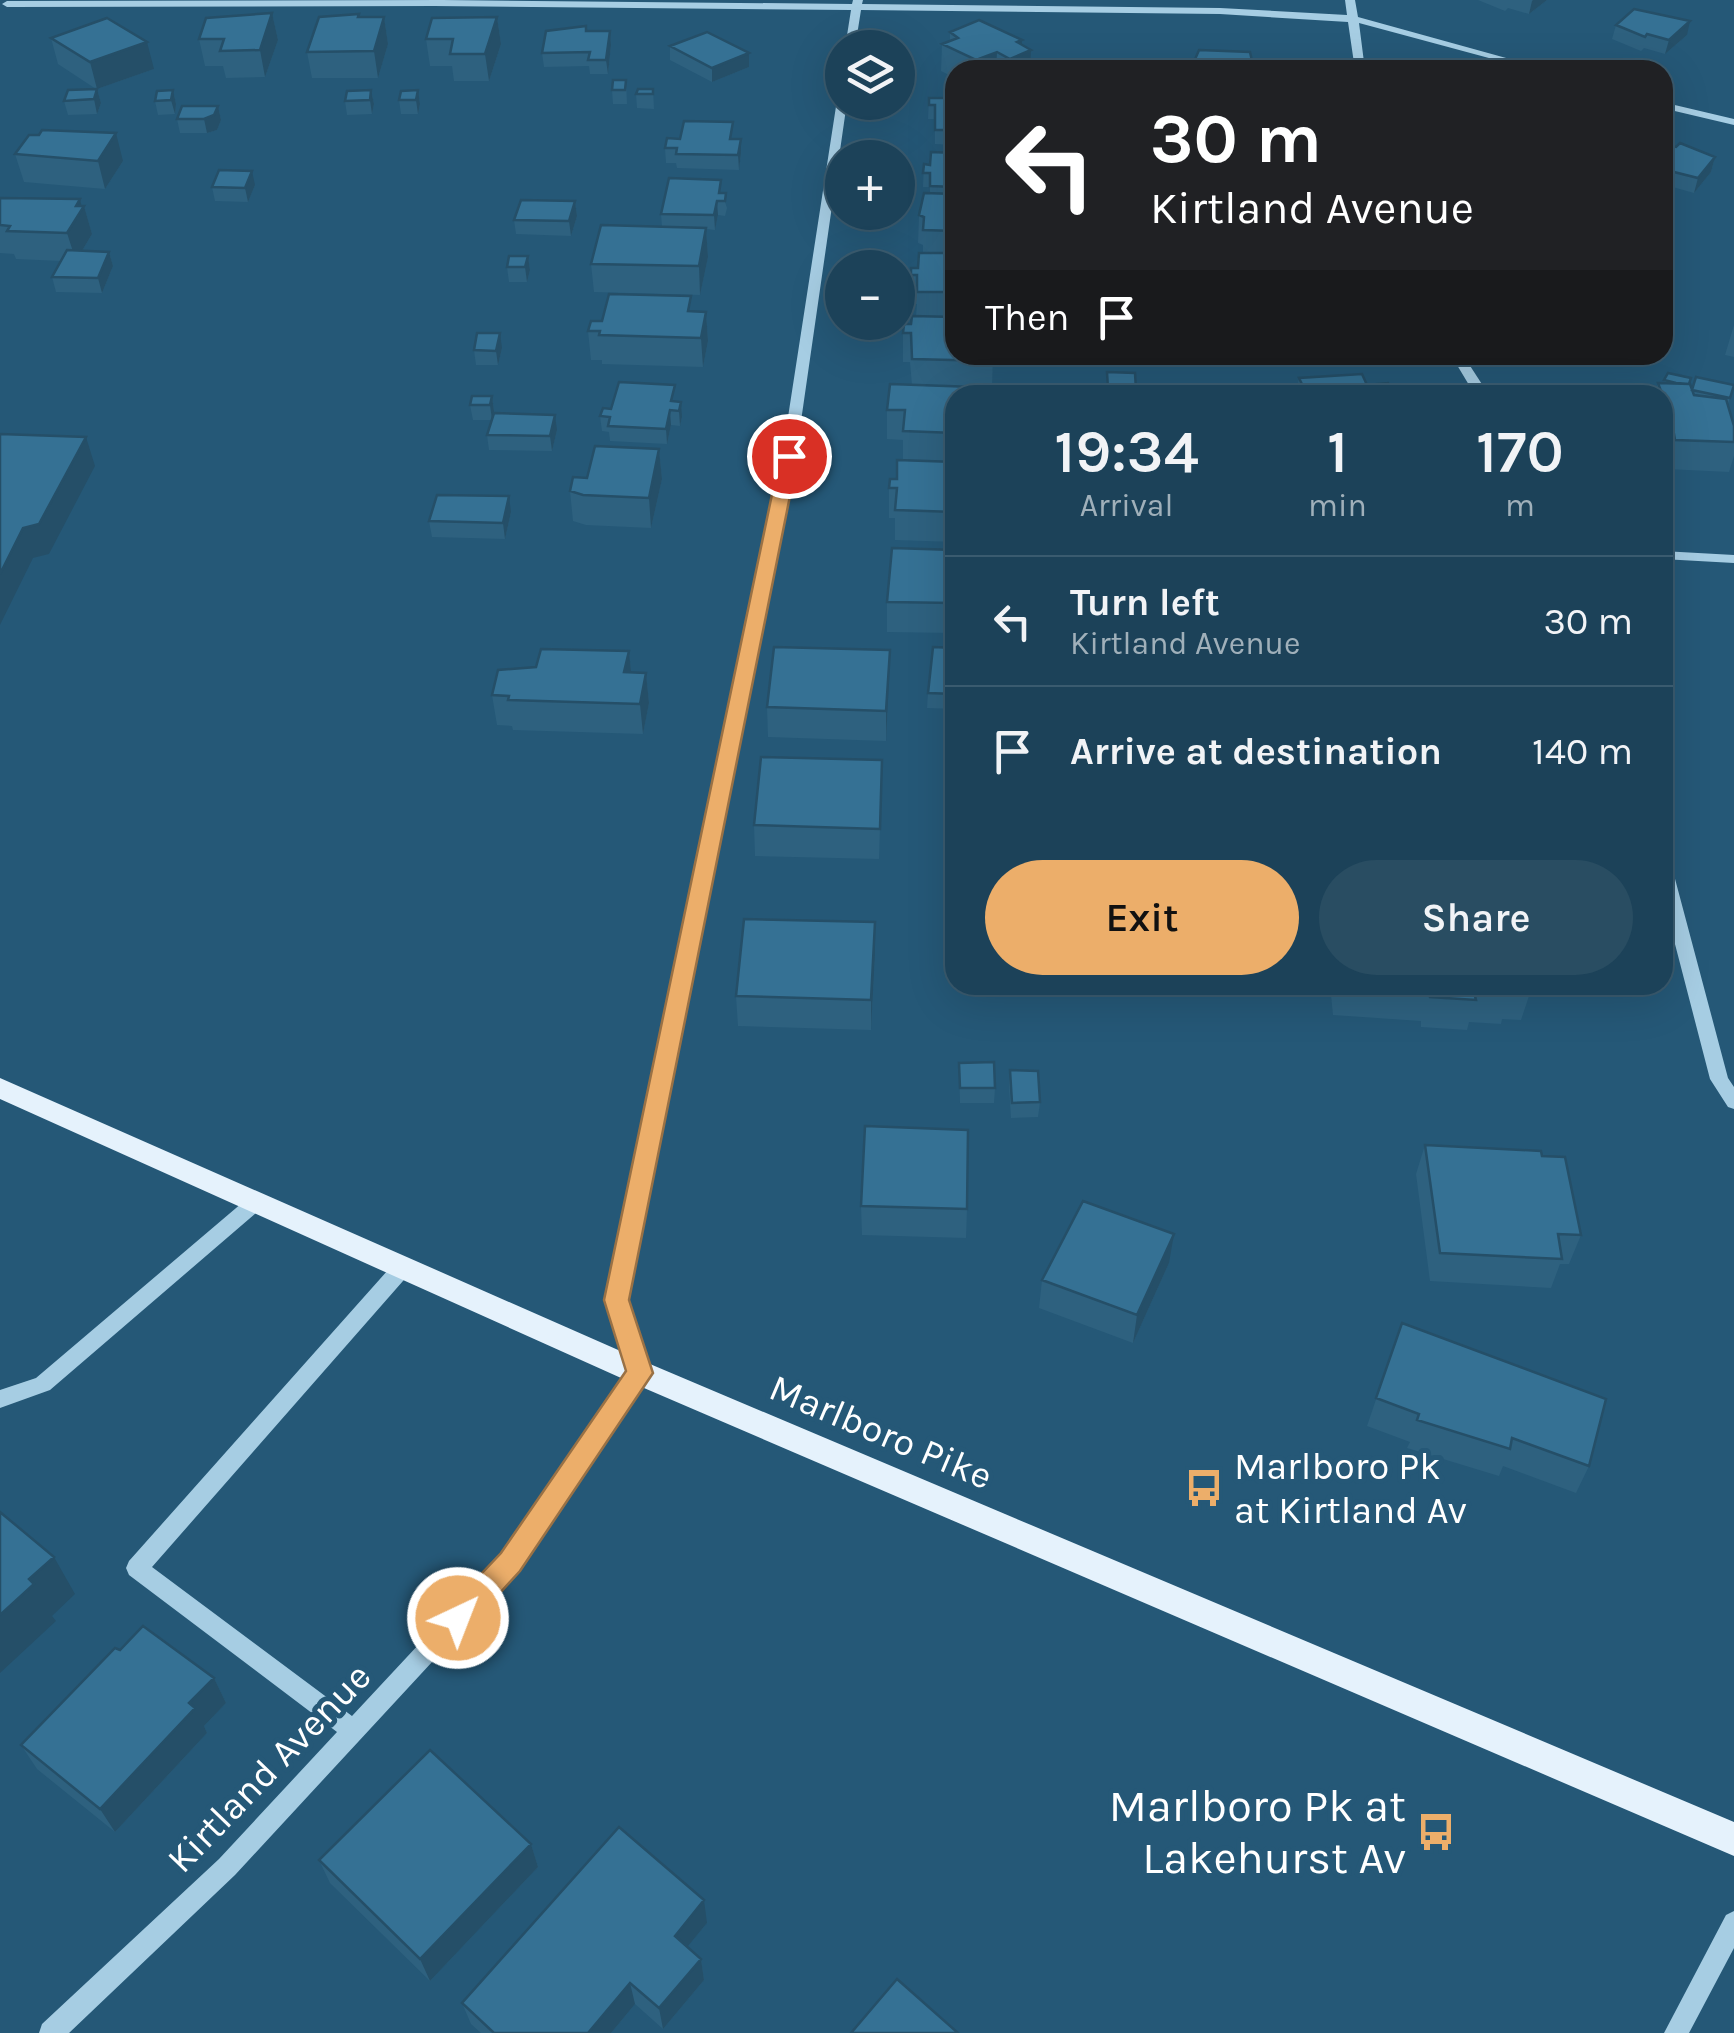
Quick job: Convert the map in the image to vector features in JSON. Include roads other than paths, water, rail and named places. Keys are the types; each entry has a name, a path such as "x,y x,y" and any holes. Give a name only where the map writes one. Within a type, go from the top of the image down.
{"main road":[{"name":"Marlboro Pike","path":"0,1088 640,1373 1734,1839"}],"street":[{"path":"1350,0 1359,60"},
{"path":"853,30 857,3"},
{"path":"5,5 857,3 1220,11 1354,20 1507,60"},
{"path":"1673,107 1734,122"},
{"path":"640,1373 616,1300 789,456 839,120"},
{"path":"1673,555 1734,558"},
{"path":"1673,903 1718,1079 1734,1102"},
{"path":"0,1399 43,1384 256,1202"},
{"path":"354,1731 137,1568 403,1267"},
{"name":"Kirtland Avenue","path":"51,2033 228,1866 510,1562 640,1373"},
{"path":"1676,2033 1734,1923"}],"place":[{"name":"Marlboro Pk at Kirtland Av","path":"1204,1488"},
{"name":"Marlboro Pk at Lakehurst Av","path":"1436,1832"}]}
